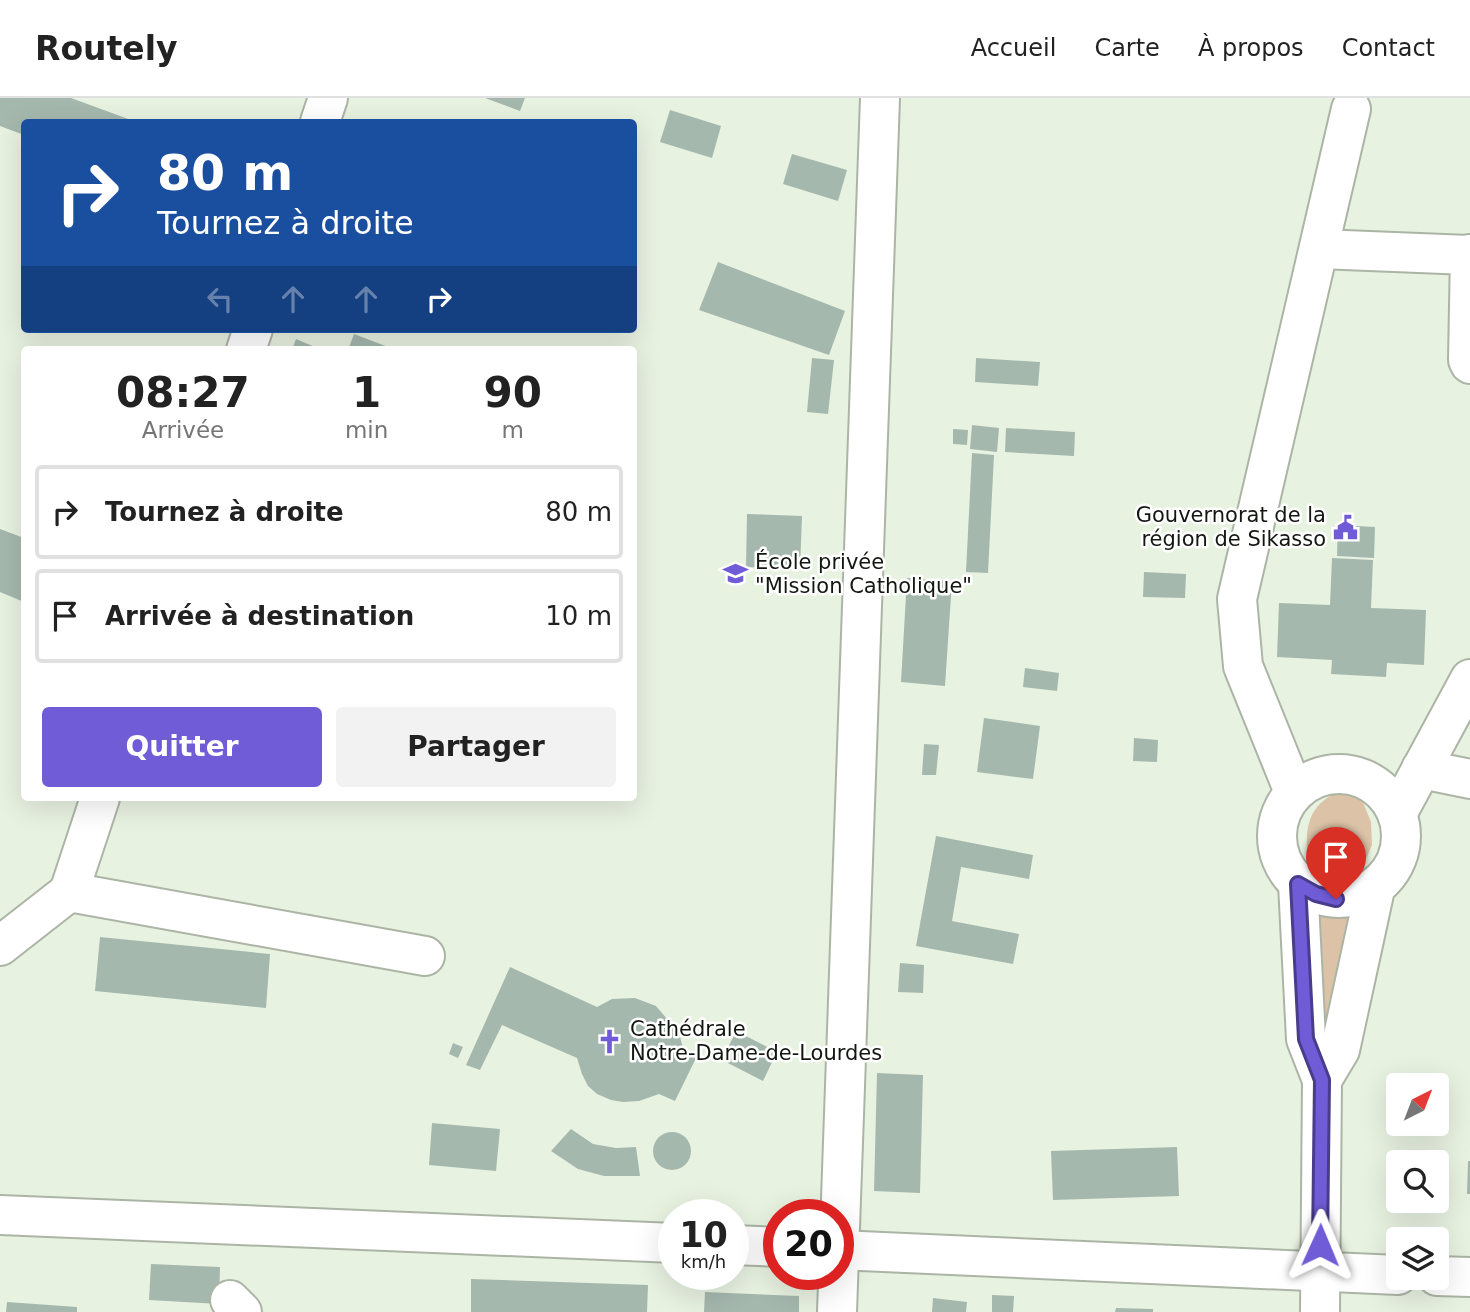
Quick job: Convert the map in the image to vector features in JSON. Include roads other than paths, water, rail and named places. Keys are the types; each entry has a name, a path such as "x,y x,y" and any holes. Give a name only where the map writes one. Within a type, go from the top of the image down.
{"street":[{"path":"321,119 328,98"},
{"path":"841,1199 880,98"},
{"path":"1294,792 1243,666 1237,599 1351,108"},
{"path":"1319,249 1470,254 1470,364"},
{"path":"1397,814 1470,679"},
{"path":"1421,769 1470,779"},
{"path":"1331,774 1351,775 1371,783 1386,796 1397,814 1401,834 1399,854 1390,873 1375,888 1356,896 1336,899 1316,894 1298,884 1285,868 1277,849 1277,828 1282,808 1294,792 1311,780 1331,774"},
{"path":"0,946 69,892 99,801"},
{"path":"1298,884 1306,1039 1322,1080 1320,1312"},
{"path":"1322,1080 1340,1050 1375,888"},
{"path":"69,892 425,956"},
{"path":"0,1215 658,1242"},
{"path":"854,1251 1386,1275"},
{"path":"1449,1276 1470,1277"},
{"path":"837,1312 838,1290"}],"place":[{"name":"Gouvernorat de la région de Sikasso","path":"1346,527"},
{"name":"École privée \"Mission Catholique\"","path":"735,574"},
{"name":"Cathédrale Notre-Dame-de-Lourdes","path":"610,1041"}]}
